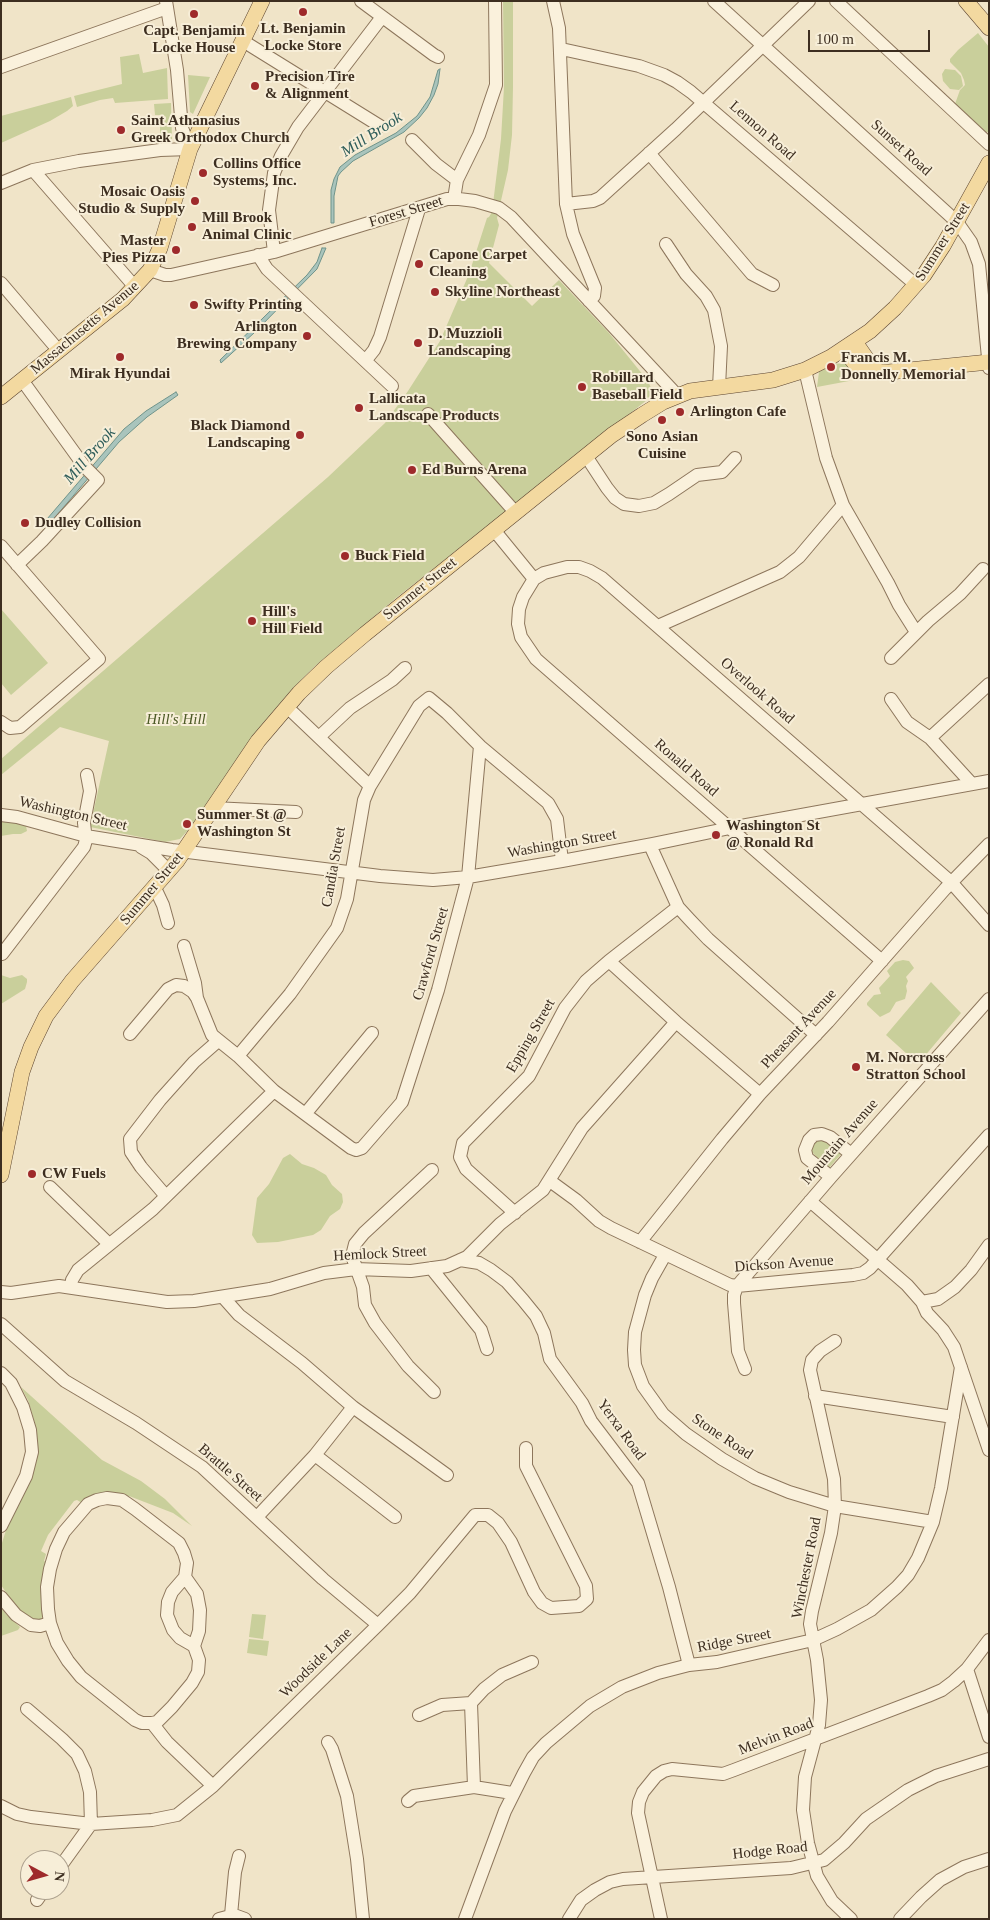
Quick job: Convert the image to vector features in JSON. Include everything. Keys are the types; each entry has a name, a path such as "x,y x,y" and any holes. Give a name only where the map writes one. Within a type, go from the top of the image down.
{"main road":[{"path":"966,1 989,28"},
{"name":"Massachusetts Avenue","path":"1,397 123,299 150,270 160,248 190,148 262,2"},
{"name":"Summer Street","path":"1,1174 22,1072 39,1028 68,987 184,852 258,741 311,681 340,654 515,512 630,423 677,396 690,391 773,380 805,370 849,346 895,308 916,285 932,264 989,163"},
{"path":"849,346 879,372 988,362"}],"street":[{"path":"362,1 438,57"},
{"path":"454,199 457,180 479,135 496,86 495,1"},
{"path":"553,1 559,28 566,204 573,234 596,288 594,296 589,301"},
{"name":"Sunset Road","path":"714,1 957,222 971,242 979,264 989,368"},
{"path":"566,204 593,201 600,198 704,103 810,1"},
{"path":"836,1 989,144"},
{"path":"1,67 166,5 177,70 182,128 190,148 93,158 33,170 1,183"},
{"path":"274,252 269,210 276,167 291,138 382,17"},
{"path":"243,41 380,126"},
{"name":"Lennon Road","path":"560,52 566,50 639,66 664,75 691,92 916,285"},
{"path":"412,140 436,164 457,180"},
{"path":"649,153 752,274 773,286"},
{"path":"33,170 135,287"},
{"name":"Forest Street","path":"150,270 171,275 274,252 454,199 475,201 505,211 677,396"},
{"path":"366,360 374,350 380,337 418,209"},
{"path":"666,244 686,274 706,296 714,310 721,346 719,386"},
{"path":"258,255 267,269 293,291 392,386"},
{"path":"1,284 59,351"},
{"path":"805,370 823,448 843,506 916,632"},
{"path":"17,565 42,541 98,480 90,473 22,380"},
{"path":"428,414 515,512"},
{"path":"586,456 615,498 624,504 639,506 654,503 697,474 722,472 735,458"},
{"path":"658,626 780,572 799,557 843,506"},
{"path":"494,530 534,579"},
{"path":"1,546 98,659 20,727 10,728 1,722"},
{"name":"Overlook Road","path":"534,579 544,573 567,567 579,567 602,578 951,882 989,925"},
{"path":"891,658 916,632 960,594 983,569"},
{"name":"Ronald Road","path":"534,579 527,589 519,609 519,630 527,648 536,658 882,961"},
{"path":"319,737 350,708 392,680 405,668"},
{"path":"930,738 989,684"},
{"name":"Candia Street","path":"238,1056 290,994 334,932 344,910 352,873 362,807 370,786 419,706 429,698 447,712 480,746"},
{"path":"891,699 907,722 930,738 972,784"},
{"path":"287,707 370,786"},
{"path":"480,746 548,804 557,819 562,861"},
{"name":"Crawford Street","path":"306,1113 351,1148 358,1150 364,1146 397,1109 404,1097 438,990 468,877 480,746"},
{"path":"2,954 82,849 86,836 84,823 90,791 87,775"},
{"name":"Washington Street","path":"1,815 17,817 86,836 136,845 352,873 418,879 468,877 562,861 989,781"},
{"path":"214,808 296,812"},
{"name":"Pheasant Avenue","path":"640,1242 760,1094 816,1035 951,882 989,844"},
{"name":"Washington Street","path":"136,845 151,853 169,871"},
{"path":"650,845 678,907 698,930 816,1035"},
{"path":"155,888 168,923"},
{"name":"Epping Street","path":"515,1213 466,1169 461,1160 462,1146 467,1137 526,1081 570,1000 586,981 678,907"},
{"path":"184,946 195,983 197,998"},
{"path":"609,961 760,1094"},
{"path":"130,1034 172,986 184,986 193,992 197,998 212,1035 238,1056 274,1090 306,1113 372,1033"},
{"name":"Mountain Avenue","path":"737,1286 989,999"},
{"name":"Hemlock Street","path":"5,1294 71,1286 167,1302 194,1301 270,1289 324,1273 356,1269 411,1271 447,1266 467,1258 500,1224 542,1190 550,1181 582,1128 676,1022"},
{"path":"165,1195 131,1152 130,1139 188,1068 218,1041"},
{"path":"71,1286 78,1270 153,1209 165,1195 274,1090"},
{"path":"831,1177 807,1158 805,1150 809,1140 814,1135 822,1134 830,1137 851,1154"},
{"name":"Dickson Avenue","path":"550,1181 576,1200 599,1221 720,1281 737,1286 853,1275 863,1273 878,1261 989,1135"},
{"path":"432,1170 364,1234 355,1244 352,1256 362,1287 365,1305 375,1323 408,1366 434,1392"},
{"path":"50,1187 109,1244"},
{"path":"810,1201 907,1285 922,1302 927,1313 949,1338 961,1367 989,1450"},
{"path":"922,1302 938,1299 955,1288 971,1270 989,1244"},
{"name":"Stone Road","path":"665,1255 645,1295 635,1332 635,1365 643,1386 663,1414 686,1434 722,1459 755,1478 790,1492 835,1506 933,1522"},
{"name":"Yerxa Road","path":"460,1260 479,1263 491,1270 507,1282 524,1300 536,1316 544,1333 550,1360 582,1403 591,1421 638,1483 669,1586 689,1665"},
{"path":"431,1268 481,1330 486,1349"},
{"path":"737,1286 734,1303 738,1351 745,1369"},
{"path":"223,1297 239,1315 302,1363 352,1407 447,1475"},
{"name":"Brattle Street","path":"1,1324 65,1380 136,1423 202,1467 323,1579 378,1625"},
{"name":"Winchester Road","path":"835,1342 820,1351 812,1360 810,1370 834,1479 835,1506 831,1533 810,1624 817,1660 821,1700 819,1725 805,1777 803,1795 805,1826 814,1864 824,1890 851,1919"},
{"name":"Ridge Street","path":"466,1918 512,1793 533,1757 561,1729 590,1706 637,1680 689,1665 717,1662 812,1640 837,1629 871,1610 908,1575 918,1558 933,1522 941,1488 961,1367"},
{"path":"1,1373 11,1383 23,1407 30,1430 32,1452 26,1476 1,1526"},
{"path":"815,1396 953,1417"},
{"path":"257,1517 314,1455 352,1407"},
{"name":"Woodside Lane","path":"1,1806 24,1816 91,1824 152,1820 174,1816 188,1808 213,1786 410,1593 475,1515 488,1515 498,1523 511,1542 534,1592 542,1603 551,1608 579,1606 587,1599 586,1586 526,1466 526,1448"},
{"path":"314,1455 395,1517"},
{"path":"185,1577 197,1594 200,1606 201,1619 194,1646 199,1660 198,1672 192,1683 157,1722 142,1723 135,1720 81,1677 57,1643 50,1623 47,1587 56,1549 64,1532 88,1504 107,1498 122,1500 179,1544 184,1553 187,1563 185,1577 172,1592 168,1602 167,1615 173,1630 180,1638 194,1646"},
{"path":"1,1597 16,1615 31,1625 40,1626 50,1623"},
{"name":"Melvin Road","path":"661,1919 638,1814 639,1802 656,1776 672,1769 723,1774 942,1690 967,1668 989,1640"},
{"path":"419,1715 442,1705 471,1703 484,1689 502,1675 532,1662"},
{"path":"967,1668 989,1737"},
{"path":"471,1703 474,1787"},
{"path":"27,1709 62,1739 80,1760 90,1792 91,1824 70,1853"},
{"path":"152,1723 167,1742 213,1786"},
{"path":"328,1742 338,1764 347,1796 357,1858 363,1919"},
{"name":"Hodge Road","path":"569,1919 581,1900 610,1882 622,1879 791,1868 814,1864 829,1856 866,1819 908,1790 936,1776 989,1759"},
{"path":"408,1801 414,1796 474,1787 512,1793"},
{"path":"239,1856 225,1917 239,1916 246,1919"},
{"path":"900,1919 921,1896 940,1880 964,1866 989,1859"}],"green space":[{"name":"Hill's Hill","path":"503,1 513,1 512,135 508,170 497,218 499,225 489,263 532,306 559,280 609,333 648,381 651,394 647,400 396,598 315,666 293,688 253,735 189,829 180,839 165,842 90,827 109,741 60,727 1,775 1,759 328,477 385,423 408,391 440,341 469,274 487,218 492,212 501,139 504,87"},
{"path":"978,33 989,47 989,132 986,132 955,104 960,90 965,85 961,73 950,62 950,59 958,50"},
{"path":"139,54 143,73 167,68 168,99 115,103 113,98 77,107 74,96 122,84 120,57"},
{"path":"945,69 955,70 961,76 963,86 959,90 950,89 943,81 942,74"},
{"path":"188,75 210,77 193,114 190,112"},
{"path":"71,97 73,106 67,111 50,121 1,143 1,116"},
{"path":"171,103 172,139 152,143 153,138 160,133 160,115 155,115 154,104"},
{"path":"847,363 857,374 849,381 817,387 819,372 834,364"},
{"path":"1,609 48,663 11,695 1,683"},
{"path":"1,821 19,823 26,826 27,831 21,834 1,836"},
{"path":"909,961 914,968 906,977 908,981 905,999 896,1002 890,1012 880,1017 867,1003 874,995 881,994 879,988 890,976 887,971 895,962"},
{"path":"1,975 10,978 22,975 27,979 27,982 25,989 1,1004"},
{"path":"931,982 961,1013 918,1064 886,1035"},
{"path":"823,1137 842,1153 828,1169 812,1152 812,1144"},
{"path":"290,1154 302,1164 326,1175 332,1185 342,1194 343,1202 340,1209 330,1216 321,1230 313,1235 278,1242 257,1243 252,1235 257,1198 269,1184 283,1158"},
{"path":"21,1387 102,1460 141,1481 165,1499 192,1526 173,1513 129,1496 94,1496 82,1503 77,1500 74,1501 48,1535 41,1551 46,1554 44,1561 46,1562 44,1613 41,1619 35,1621 20,1613 1,1585 1,1546 7,1527 32,1477 37,1459 34,1420 28,1400"},
{"path":"1,1606 6,1614 20,1627 18,1630 1,1636"},
{"path":"252,1614 266,1615 263,1639 249,1637"},
{"path":"249,1639 269,1641 267,1656 247,1653"}],"water":[{"path":"440,69 434,95 419,118 404,132 353,161 338,176 334,196 334,223 331,223 331,190 340,167 355,155 396,133 417,116 430,97 438,70"},
{"path":"322,248 326,248 317,269 254,333 221,363 220,360 307,275 317,262"},
{"path":"176,392 178,395 147,417 119,442 51,522 47,519 124,429 146,411"}],"place":[{"name":"Lt. Benjamin Locke Store","path":"303,12"},
{"name":"Capt. Benjamin Locke House","path":"194,14"},
{"name":"Precision Tire & Alignment","path":"255,86"},
{"name":"Saint Athanasius Greek Orthodox Church","path":"121,130"},
{"name":"Collins Office Systems, Inc.","path":"203,173"},
{"name":"Mosaic Oasis Studio & Supply","path":"195,201"},
{"name":"Mill Brook Animal Clinic","path":"192,227"},
{"name":"Master Pies Pizza","path":"176,250"},
{"name":"Capone Carpet Cleaning","path":"419,264"},
{"name":"Skyline Northeast","path":"435,292"},
{"name":"Swifty Printing","path":"194,305"},
{"name":"Arlington Brewing Company","path":"307,336"},
{"name":"D. Muzzioli Landscaping","path":"418,343"},
{"name":"Mirak Hyundai","path":"120,357"},
{"name":"Francis M. Donnelly Memorial","path":"831,367"},
{"name":"Robillard Baseball Field","path":"582,387"},
{"name":"Lallicata Landscape Products","path":"359,408"},
{"name":"Arlington Cafe","path":"680,412"},
{"name":"Sono Asian Cuisine","path":"662,420"},
{"name":"Black Diamond Landscaping","path":"300,435"},
{"name":"Ed Burns Arena","path":"412,470"},
{"name":"Dudley Collision","path":"25,523"},
{"name":"Buck Field","path":"345,556"},
{"name":"Hill's Hill Field","path":"252,621"},
{"name":"Summer St @ Washington St","path":"187,824"},
{"name":"Washington St @ Ronald Rd","path":"716,835"},
{"name":"M. Norcross Stratton School","path":"856,1067"},
{"name":"CW Fuels","path":"32,1174"}],"water label":[{"name":"Mill Brook","path":"372,135"},
{"name":"Mill Brook","path":"90,456"}]}
